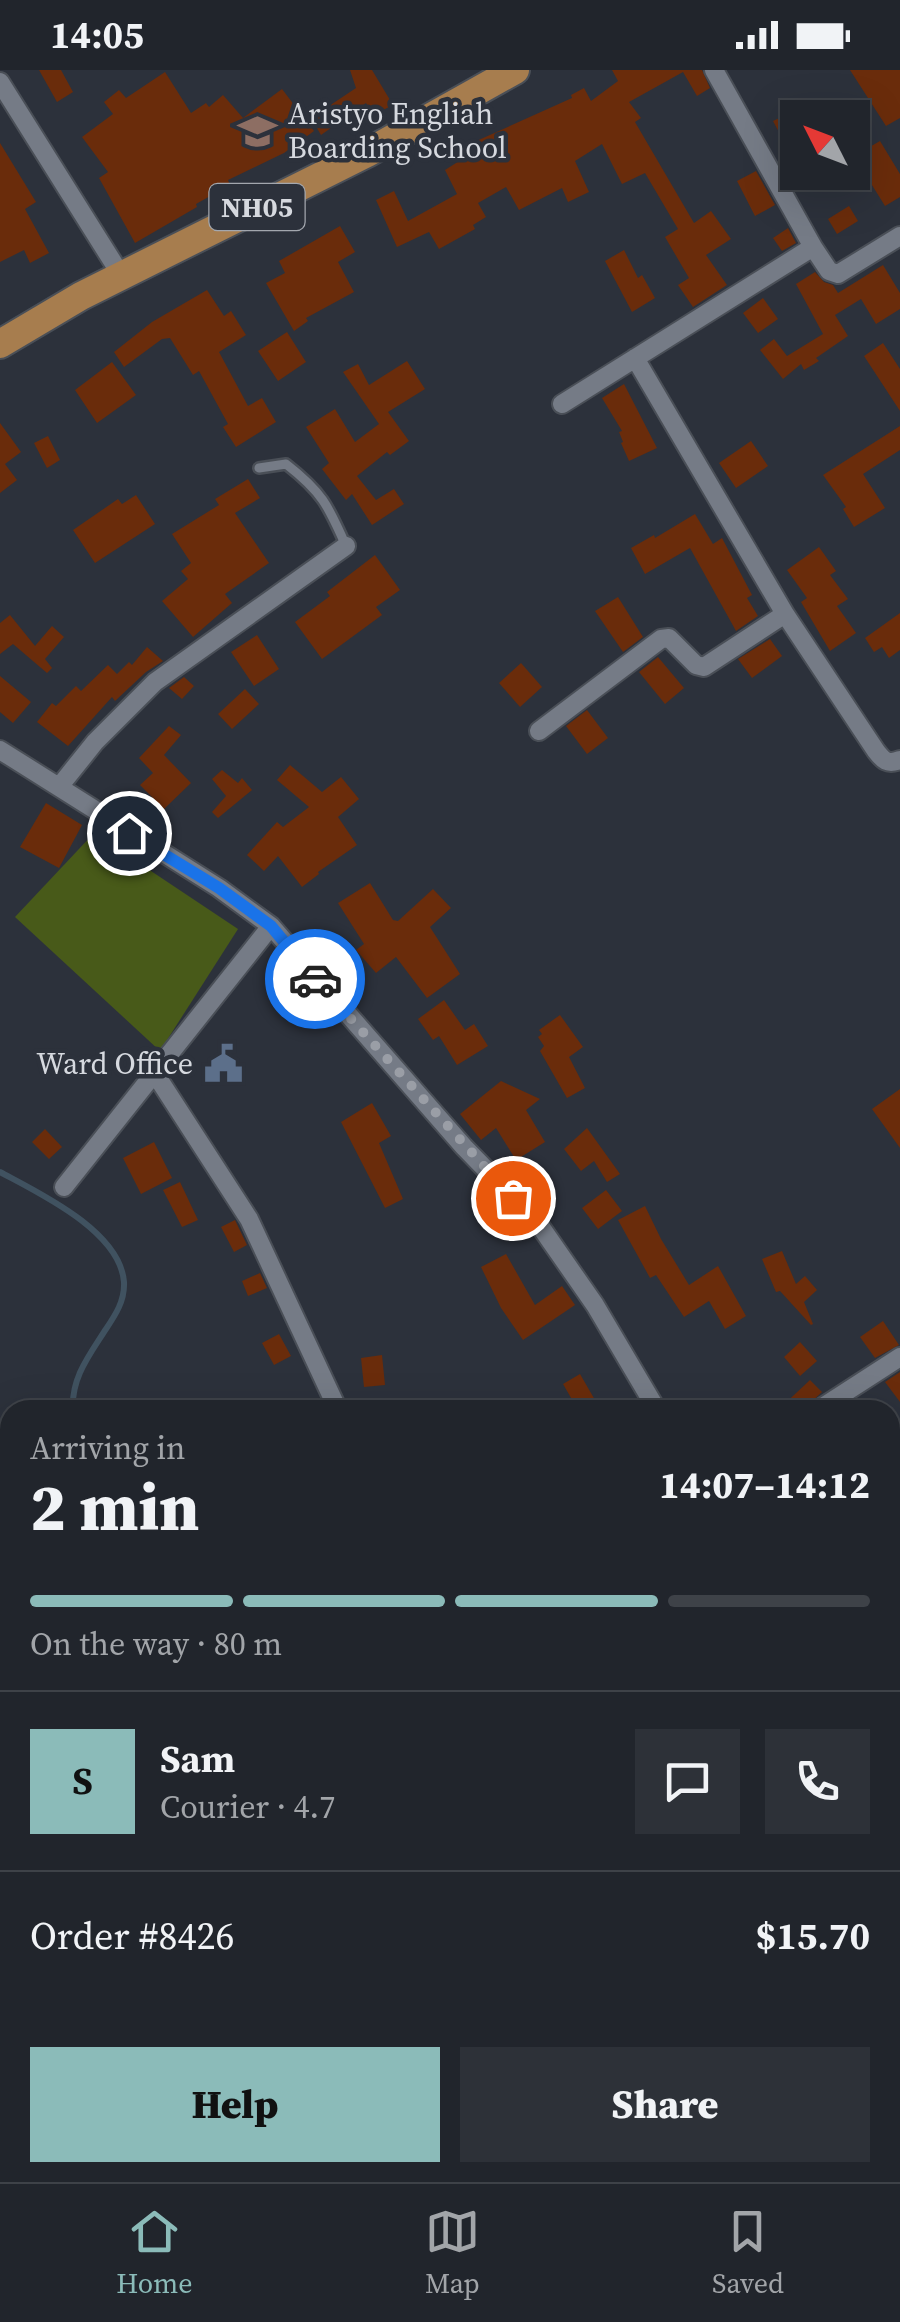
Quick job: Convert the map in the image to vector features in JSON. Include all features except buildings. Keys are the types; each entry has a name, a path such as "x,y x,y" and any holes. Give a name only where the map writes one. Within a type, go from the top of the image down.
{"main road":[{"name":"NH05","path":"0,344 120,275 367,153 516,70"}],"street":[{"path":"714,70 829,270 838,274 900,236"},
{"path":"0,82 120,275"},
{"path":"562,404 813,247"},
{"path":"636,358 785,614 884,761 892,764 900,760"},
{"path":"60,787 95,742 155,682 346,546"},
{"path":"539,731 661,639 669,638 696,665 704,667 785,614"},
{"path":"0,750 219,888 271,926 464,1147 538,1223 596,1306 651,1400"},
{"path":"64,1187 271,926"},
{"path":"154,1072 249,1219 333,1400"},
{"path":"833,1400 900,1357"}],"lane":[{"path":"259,468 286,464 310,482 326,500 346,546"}],"green space":[{"path":"94,833 238,929 160,1051 15,917"}],"waterway":[{"path":"0,1172 75,1216 108,1246 119,1263 124,1282 121,1303 82,1369 73,1400"}],"way so far":[{"path":"315,979 513,1198"}],"place":[{"name":"Aristyo Engliah Boarding School","path":"258,131"},
{"name":"Ward Office","path":"223,1064"}],"route":[{"path":"129,833 219,888 271,926 315,979"}]}
